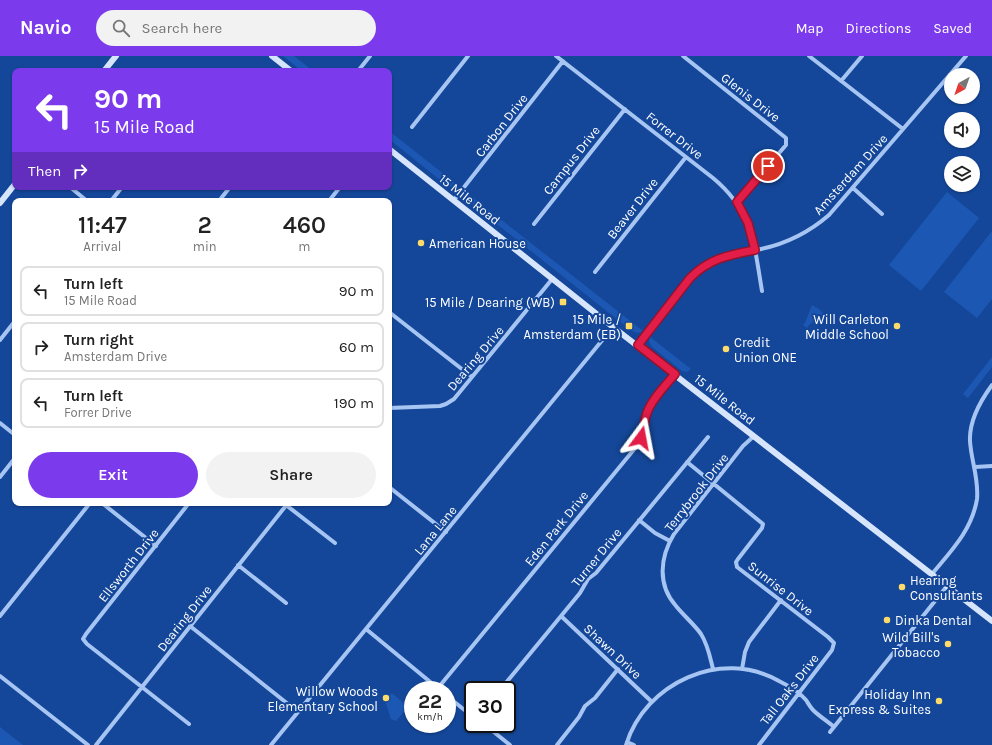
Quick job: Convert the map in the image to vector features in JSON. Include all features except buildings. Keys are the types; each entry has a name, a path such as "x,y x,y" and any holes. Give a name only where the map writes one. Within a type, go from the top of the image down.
{"main road":[{"path":"106,68 116,56"},
{"path":"272,56 287,68"},
{"name":"15 Mile Road","path":"392,151 613,327 992,621"},
{"path":"0,203 12,188"}],"street":[{"path":"360,68 370,56"},
{"path":"412,128 468,56"},
{"name":"Forrer Drive","path":"556,56 686,156 721,185 737,202 748,223 755,250 762,291"},
{"name":"Glenis Drive","path":"683,56 785,136 787,140 786,145 737,202"},
{"path":"809,56 903,129"},
{"path":"841,81 862,56"},
{"name":"Amsterdam Drive","path":"638,345 690,278 700,269 721,257 784,243 812,229 829,216 966,56"},
{"name":"Carbon Drive","path":"454,200 563,61"},
{"name":"Campus Drive","path":"534,224 624,109"},
{"name":"Beaver Drive","path":"595,272 686,156"},
{"path":"853,188 882,214"},
{"path":"74,190 83,198"},
{"path":"113,198 120,190"},
{"path":"221,198 228,190"},
{"path":"331,198 338,190"},
{"name":"Dearing Drive","path":"392,408 432,407 446,404 454,399 553,278"},
{"path":"392,314 472,377"},
{"path":"0,340 12,325"},
{"name":"Lana Lane","path":"271,745 613,327"},
{"name":"Eden Park Drive","path":"446,681 636,447 644,432 646,415 649,407 675,374"},
{"path":"932,574 967,530 971,520 977,498 977,486 970,442 971,428 973,420 992,385"},
{"path":"0,423 12,433"},
{"name":"Terrybrook Drive","path":"713,669 709,650 701,633 673,603 666,591 662,564 670,541 743,446 754,436"},
{"name":"Turner Drive","path":"507,681 561,616 583,588 588,579 596,573 708,437"},
{"path":"0,477 12,462"},
{"name":"Sunrise Drive","path":"687,462 763,524 762,528 738,559 736,564 739,569 831,640 834,645"},
{"path":"975,467 992,466"},
{"path":"392,489 446,532"},
{"path":"0,616 88,506"},
{"path":"106,506 156,546"},
{"name":"Ellsworth Drive","path":"142,687 87,644 83,639 187,506"},
{"name":"Dearing Drive","path":"96,745 285,506"},
{"path":"290,506 335,542"},
{"path":"639,520 655,533 670,541"},
{"path":"238,565 286,603"},
{"path":"830,732 947,586"},
{"path":"742,669 745,652 749,642 780,600"},
{"name":"Shawn Drive","path":"561,616 652,702"},
{"path":"190,626 298,712"},
{"path":"366,630 429,681"},
{"name":"Tall Oaks Drive","path":"758,745 832,650 834,645"},
{"path":"557,745 579,717 585,706 595,698 618,669"},
{"path":"634,745 627,744 636,722 652,702 670,687 685,679 713,669 742,669 760,673 775,679 806,700 814,711 834,727"},
{"path":"0,676 88,745"},
{"path":"142,687 189,724"},
{"path":"456,703 464,710"},
{"path":"495,733 510,745"}],"shaded area":[{"path":"283,56 294,56 309,68 298,68"},
{"path":"392,133 459,186 455,189 449,187 392,141"},
{"path":"466,192 643,331 638,333 632,331 469,202 465,197"},
{"path":"947,192 979,218 921,291 889,265"},
{"path":"992,231 992,299 977,318 944,292"},
{"path":"812,305 824,314 807,328 803,325"},
{"path":"650,337 691,369 687,372 682,371 652,347 649,342"},
{"path":"992,357 992,367 968,398 963,394"},
{"path":"391,694 393,694 404,704 404,712 396,721 391,719 385,701"},
{"path":"0,727 23,745 0,745"}],"place":[{"name":"American House","path":"421,243"},
{"name":"15 Mile / Dearing (WB)","path":"563,302"},
{"name":"15 Mile / Amsterdam (EB)","path":"629,326"},
{"name":"Will Carleton Middle School","path":"897,326"},
{"name":"Credit Union ONE","path":"726,349"},
{"name":"Hearing Consultants","path":"902,587"},
{"name":"Dinka Dental","path":"887,620"},
{"name":"Wild Bill's Tobacco","path":"948,644"},
{"name":"Willow Woods Elementary School","path":"386,698"},
{"name":"Holiday Inn Express & Suites","path":"939,701"}],"route":[{"path":"641,438 644,432 646,415 649,407 675,374 638,345 690,278 700,269 721,257 755,250 751,231 745,215 737,202 768,166"}]}
